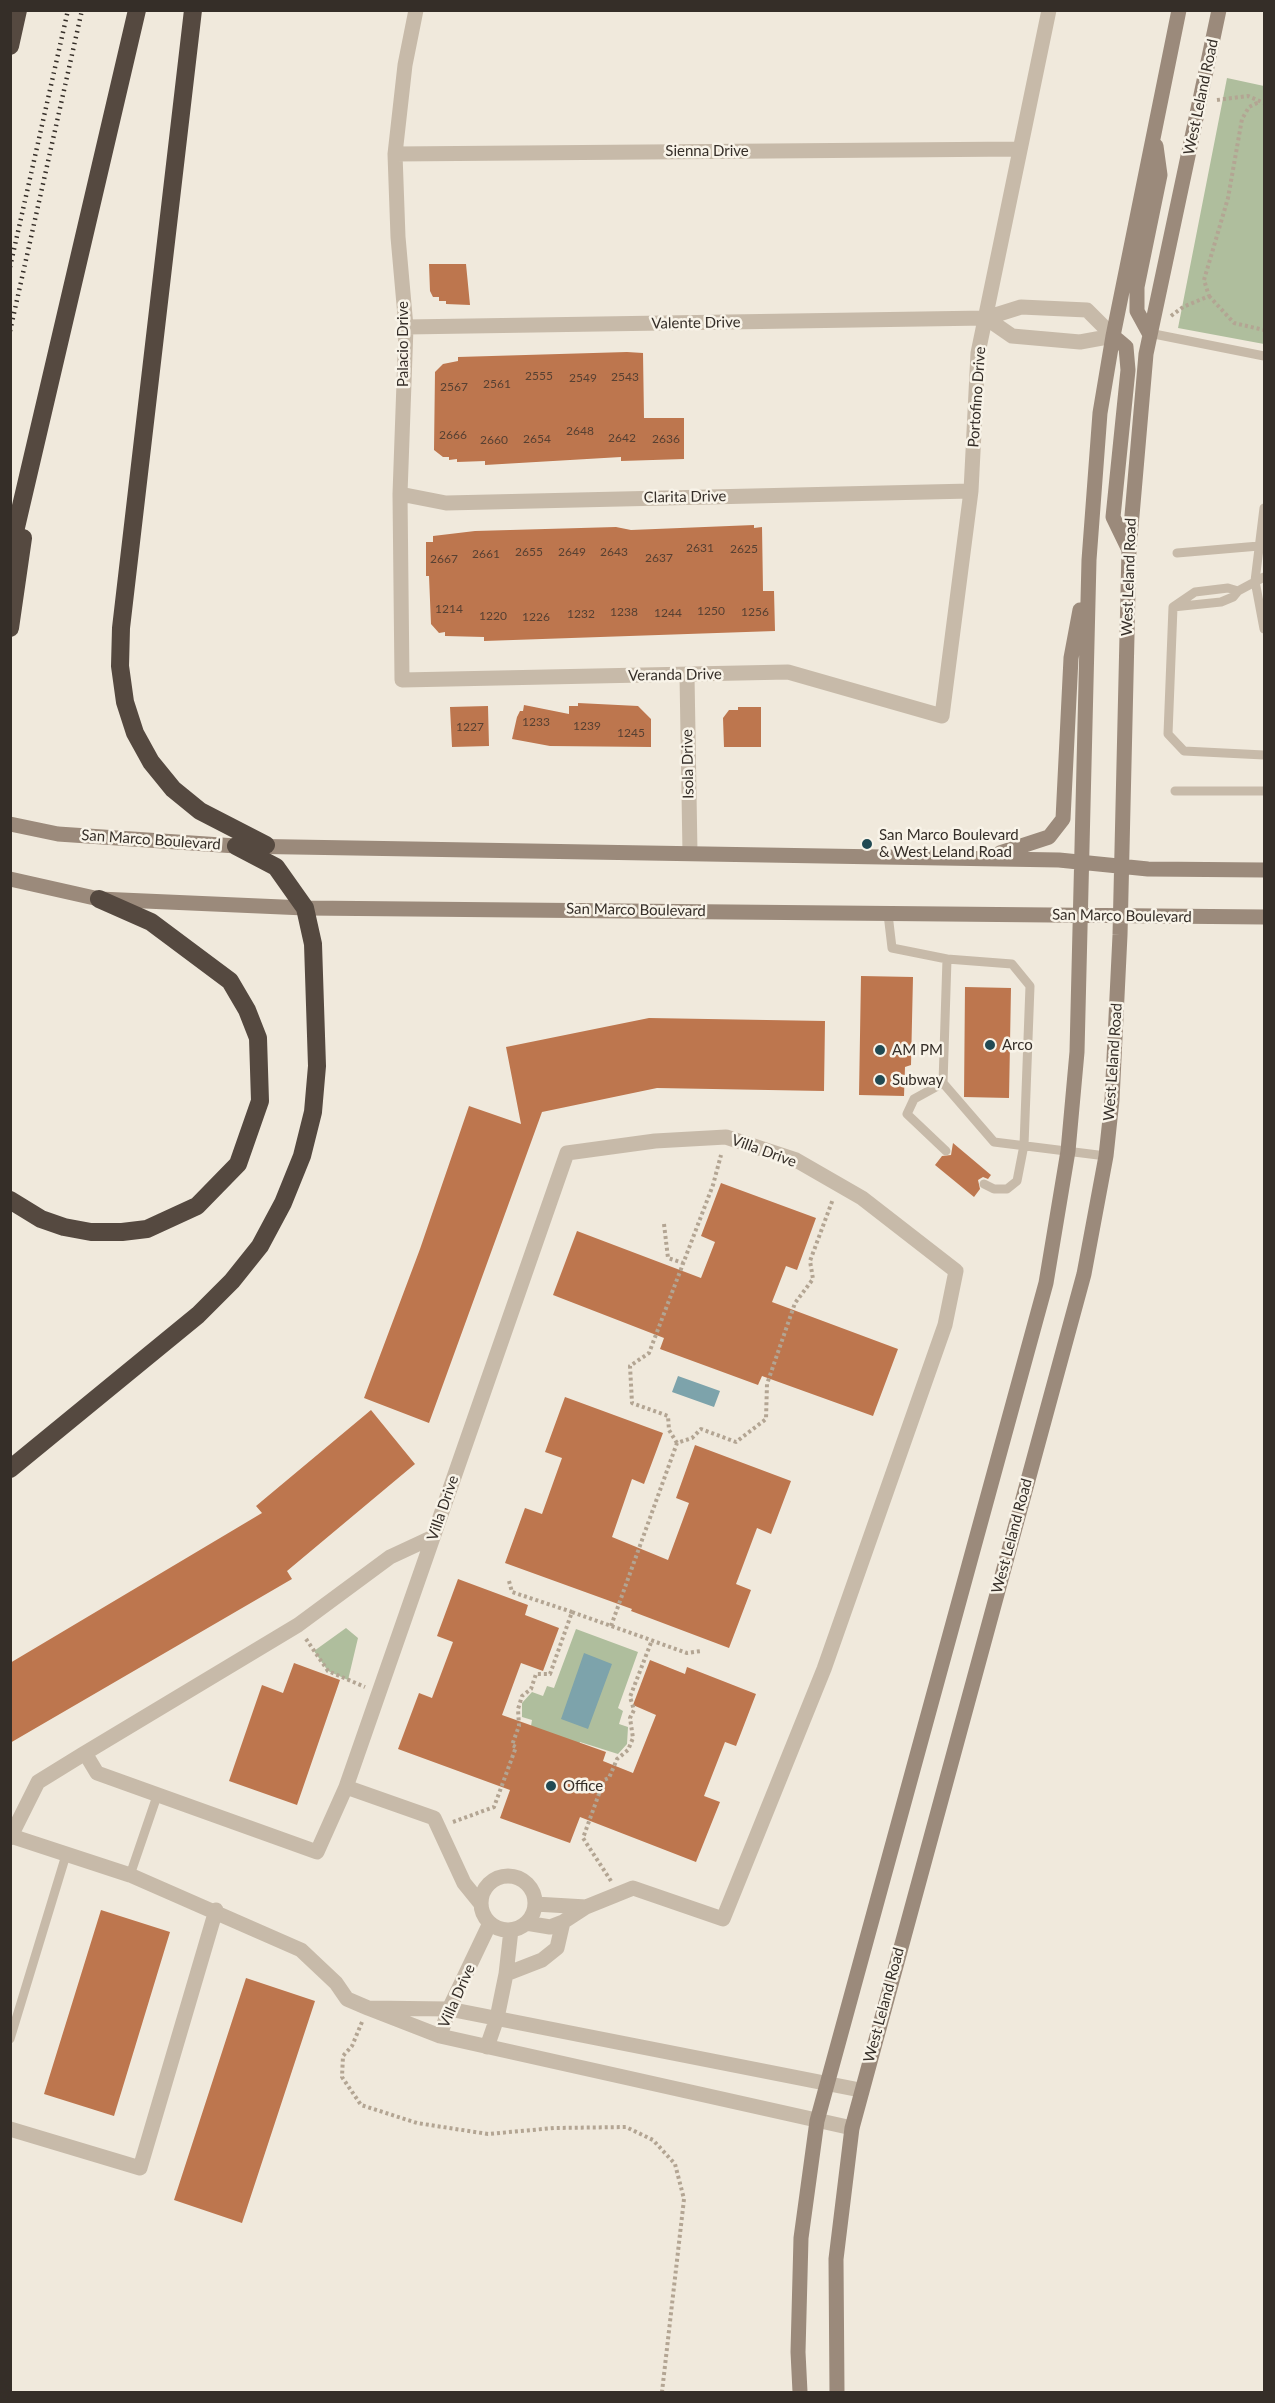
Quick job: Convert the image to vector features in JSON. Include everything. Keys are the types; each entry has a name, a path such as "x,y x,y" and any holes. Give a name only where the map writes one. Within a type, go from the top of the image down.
{"highway":[{"path":"10,46 18,10"},
{"path":"10,553 137,10"},
{"path":"193,10 121,628 120,666 125,702 135,733 151,762 173,789 200,810 266,845"},
{"path":"10,628 38,437"},
{"path":"10,1469 198,1315 232,1281 260,1246 283,1203 302,1156 313,1112 317,1066 314,944 305,908 276,867 236,846"},
{"path":"10,1200 41,1220 64,1227 91,1232 122,1232 147,1228 197,1206 238,1164 260,1101 258,1038 230,981 151,922 99,899"}],"main road":[{"path":"800,2392 798,2352 801,2238 817,2121 825,2082 1046,1283 1068,1151 1077,1052 1089,560 1100,414 1113,336 1179,10"},
{"name":"West Leland Road","path":"837,2392 836,2259 852,2128 860,2090 1084,1274 1106,1156 1112,1100 1120,917 1129,550 1149,333 1202,97 1219,10"},
{"path":"1149,333 1137,311 1137,287 1160,175 1155,134"},
{"path":"1113,336 1126,347 1128,370 1113,517 1129,550"},
{"path":"978,858 1048,837 1063,819 1071,658 1089,560"},
{"name":"San Marco Boulevard","path":"10,824 58,834 236,846 978,858 1080,862 1148,869 1264,870"},
{"name":"San Marco Boulevard","path":"10,879 99,899 305,908 1264,917"}],"street":[{"name":"Palacio Drive","path":"402,680 400,494 406,327 398,237 395,154 405,65 416,10"},
{"name":"Portofino Drive","path":"942,716 971,491 978,353 1050,10"},
{"name":"Sienna Drive","path":"395,154 1020,149"},
{"name":"Valente Drive","path":"406,327 986,318 1021,307 1087,310 1113,336"},
{"path":"986,318 1012,336 1080,342 1113,336"},
{"name":"Clarita Drive","path":"400,494 446,502 971,491"},
{"name":"Veranda Drive","path":"402,680 788,672 942,716"},
{"name":"Isola Drive","path":"687,675 690,853"},
{"name":"Villa Drive","path":"157,1796 317,1852 346,1787 567,1153 656,1141 726,1137 796,1160 862,1198 956,1271 945,1325 824,1669 723,1919 633,1888 586,1907 563,1922 550,1927 526,1923 511,1930"},
{"path":"433,1537 390,1557 298,1625 38,1782 11,1837 130,1875 216,1910 301,1950 336,1983 347,1999 440,2036 852,2128"},
{"path":"85,1753 98,1773 157,1796"},
{"path":"346,1787 434,1818 464,1882 481,1904 484,1915 490,1923 511,1930 506,1974 488,2047"},
{"path":"481,1904 486,1887 497,1878 514,1876 526,1882 531,1888 535,1904 526,1923"},
{"name":"Villa Drive","path":"535,1904 586,1907"},
{"path":"10,2130 140,2168 216,1910"},
{"path":"506,1974 542,1960 557,1948 563,1922"},
{"name":"Villa Drive","path":"440,2036 449,2008 490,1923"},
{"path":"368,2007 449,2008 860,2090"}],"lane":[{"path":"1149,333 1264,356"},
{"path":"1264,508 1259,546 1264,629"},
{"path":"1177,553 1259,546"},
{"path":"1260,579 1221,602 1173,607 1168,734 1184,751 1264,755"},
{"path":"1175,791 1264,791"},
{"path":"888,914 892,948 947,959 1012,964 1030,986 1024,1145 1017,1181 1007,1189 994,1189 984,1184"},
{"path":"947,959 943,1083 994,1142 1106,1156"},
{"path":"943,1083 914,1099 907,1114 946,1151"},
{"path":"130,1875 157,1796"},
{"path":"10,2039 66,1855"}],"path":[{"path":"1202,97 1221,101 1248,96 1262,102"},
{"path":"1262,102 1249,108 1242,119 1228,198 1204,280 1209,296 1234,323 1264,330"},
{"path":"1149,333 1183,307 1209,296"},
{"path":"677,1443 669,1430 668,1416 632,1403 630,1366 649,1353 713,1185 726,1137"},
{"path":"677,1443 692,1438 701,1429 736,1442 766,1419 767,1384 795,1302 813,1279 810,1261 839,1185"},
{"path":"664,1224 668,1258 683,1263"},
{"path":"611,1626 677,1443"},
{"path":"509,1581 512,1592 687,1653 701,1651"},
{"path":"438,1828 494,1807 516,1748 512,1745 519,1725 518,1709 522,1696 531,1689 536,1674 550,1674 573,1612"},
{"path":"298,1625 327,1671 378,1692"},
{"path":"620,1894 583,1838 604,1780 609,1778 616,1759 628,1750 633,1738 630,1718 634,1710 630,1696 652,1640"},
{"path":"368,2007 352,2046 343,2056 342,2077 361,2105 417,2123 488,2134 554,2128 626,2127 653,2140 675,2164 684,2199 662,2392"}],"green space":[{"path":"1227,78 1264,86 1264,344 1178,328"},
{"path":"346,1628 358,1638 348,1680 328,1671 314,1651"},
{"path":"576,1629 638,1652 618,1708 623,1711 619,1724 628,1727 627,1744 618,1754 580,1742 574,1757 531,1726 532,1720 522,1717 522,1703 532,1692 543,1696 547,1686 554,1688"}],"water":[{"path":"678,1376 720,1391 714,1407 672,1392"},
{"path":"584,1653 612,1664 588,1729 561,1719"}],"building":[{"path":"429,264 466,264 470,305 446,304 446,301 439,301 439,297 433,297 430,291"},
{"path":"643,353 644,418 684,418 684,459 621,461 621,457 485,465 485,461 449,460 449,457 443,457 434,450 435,372 443,364 458,361 458,357"},
{"path":"754,525 754,528 762,527 763,591 774,591 775,631 484,641 484,637 445,636 445,632 439,633 431,624 429,576 426,576 426,542 433,542 433,536 475,531 616,527 631,530"},
{"path":"578,703 638,706 651,719 651,747 550,746 512,739 517,717 520,711 523,711 524,705 569,714 569,706 578,706"},
{"path":"488,706 489,746 452,747 450,707"},
{"path":"738,707 761,707 761,747 724,747 723,718 729,710 738,710"},
{"path":"861,976 913,977 911,1065 905,1067 904,1096 859,1095"},
{"path":"965,987 1011,988 1009,1098 964,1097"},
{"path":"649,1018 825,1021 824,1091 657,1088 542,1112 429,1423 364,1398 420,1249 469,1106 521,1124 506,1047"},
{"path":"953,1143 991,1175 988,1179 983,1177 978,1180 980,1189 974,1197 935,1165 942,1156 951,1155"},
{"path":"721,1183 816,1218 797,1270 786,1266 772,1302 898,1349 873,1416 762,1376 758,1385 660,1349 664,1338 553,1295 577,1231 701,1278 715,1242 701,1236"},
{"path":"565,1397 663,1433 644,1484 632,1479 612,1537 668,1560 689,1503 676,1498 695,1445 791,1481 771,1534 757,1528 736,1584 751,1590 729,1648 631,1611 632,1609 505,1563 525,1508 542,1514 562,1458 545,1452"},
{"path":"371,1410 415,1464 287,1571 292,1579 10,1743 10,1663 262,1513 256,1506"},
{"path":"458,1579 528,1605 525,1615 559,1628 543,1671 521,1663 502,1715 606,1752 603,1761 633,1773 656,1715 633,1705 650,1660 685,1674 687,1667 756,1694 736,1746 725,1742 704,1796 720,1802 696,1862 580,1817 570,1843 500,1818 510,1790 398,1749 419,1693 432,1698 453,1642 437,1636"},
{"path":"294,1663 340,1680 297,1805 229,1781 262,1685 283,1693"},
{"path":"101,1910 170,1932 114,2116 44,2094"},
{"path":"246,1978 315,2001 242,2223 174,2200"}],"railway":[{"path":"10,267 68,10"},
{"path":"10,331 82,10"}],"place":[{"name":"San Marco Boulevard & West Leland Road","path":"867,844"},
{"name":"Arco","path":"990,1045"},
{"name":"AM PM","path":"880,1050"},
{"name":"Subway","path":"880,1080"},
{"name":"Office","path":"551,1786"}]}
